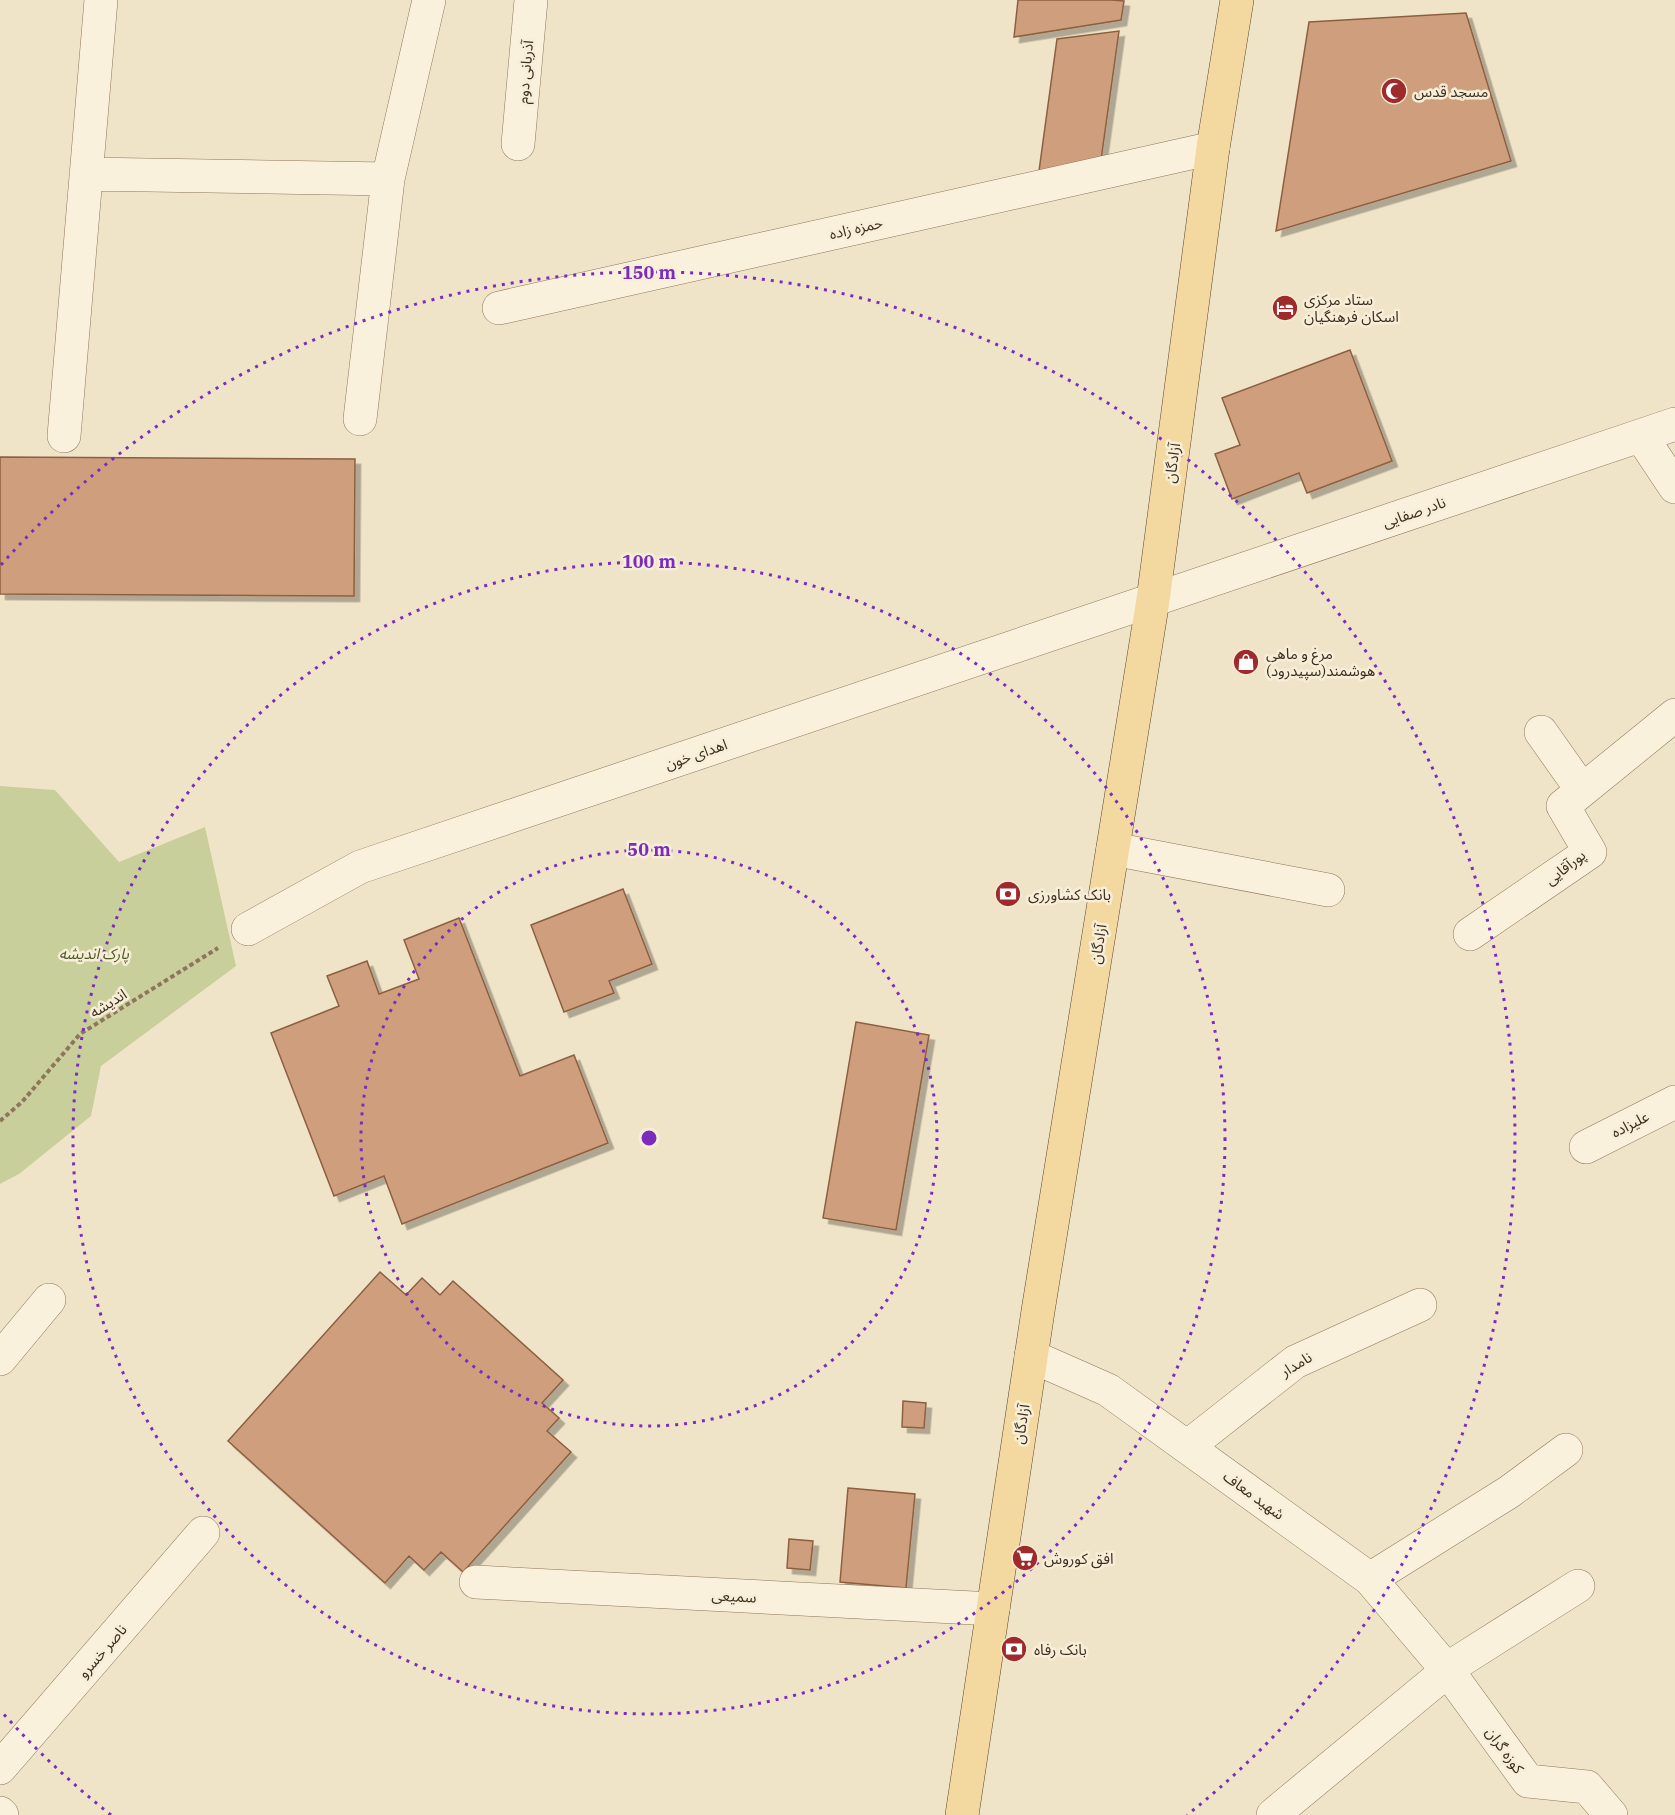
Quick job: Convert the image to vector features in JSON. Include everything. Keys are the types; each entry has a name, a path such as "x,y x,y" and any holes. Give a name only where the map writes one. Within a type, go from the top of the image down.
{"main road":[{"name":"آزادگان","path":"962,1815 1031,1356 1153,600 1214,148 1237,0"}],"street":[{"path":"64,436 100,0"},
{"path":"360,418 388,179 429,0"},
{"name":"آذربانی دوم","path":"518,144 531,0"},
{"name":"حمزه زاده","path":"499,308 1214,148"},
{"path":"86,174 388,179"},
{"name":"نادر صفایی","path":"1153,600 1675,424"},
{"path":"1641,436 1675,487"},
{"name":"اهدای خون","path":"248,929 360,867 1153,600"},
{"name":"پورآقایی","path":"1470,934 1590,852 1563,806 1675,716"},
{"path":"1541,732 1582,790"},
{"path":"1113,849 1328,890"},
{"name":"علیزاده","path":"1586,1147 1675,1102"},
{"path":"0,1359 49,1300"},
{"name":"نامدار","path":"1188,1447 1295,1362 1420,1305"},
{"name":"شهید معاف","path":"1031,1356 1108,1390 1370,1579 1448,1671"},
{"path":"1370,1579 1509,1492 1566,1450"},
{"name":"ناصر خسرو","path":"0,1768 203,1533"},
{"name":"سمیعی","path":"476,1582 993,1609"},
{"path":"1273,1815 1448,1671 1578,1586"},
{"name":"کوزه گران","path":"1448,1671 1528,1781 1587,1787 1611,1815"}],"path":[{"name":"اندیشه","path":"0,1121 22,1102 80,1034 248,929"}],"green space":[{"name":"پارک اندیشه","path":"0,786 55,790 119,862 205,827 236,966 101,1066 91,1116 19,1174 0,1184"}],"building":[{"path":"1018,0 1124,1 1121,20 1014,37"},
{"name":"مسجد قدس","path":"1466,13 1511,161 1276,231 1309,22"},
{"path":"1119,31 1100,167 1039,171 1057,39"},
{"path":"1350,350 1392,461 1307,493 1299,473 1232,499 1215,454 1240,445 1222,398"},
{"path":"0,457 355,459 354,596 0,594"},
{"path":"623,889 652,964 609,981 614,993 564,1012 531,925"},
{"path":"459,918 520,1076 574,1055 608,1143 402,1224 384,1176 334,1196 271,1033 339,1006 327,976 367,961 379,994 419,979 404,940"},
{"path":"856,1022 929,1035 896,1230 823,1218"},
{"path":"380,1272 406,1295 422,1278 440,1295 453,1281 563,1380 542,1403 559,1418 547,1431 571,1452 463,1572 441,1552 424,1570 409,1556 385,1583 228,1441"},
{"path":"903,1401 926,1403 924,1428 902,1427"},
{"path":"848,1488 915,1494 906,1588 840,1582"},
{"path":"789,1539 813,1541 810,1570 787,1568"}],"place":[{"name":"مسجد قدس","path":"1394,91"},
{"name":"ستاد مرکزی اسکان فرهنگیان","path":"1285,308"},
{"name":"مرغ و ماهی هوشمند(سپیدرود)","path":"1246,662"},
{"name":"بانک کشاورزی","path":"1008,894"},
{"name":"افق کوروش","path":"1025,1558"},
{"name":"بانک رفاه","path":"1014,1649"}]}
